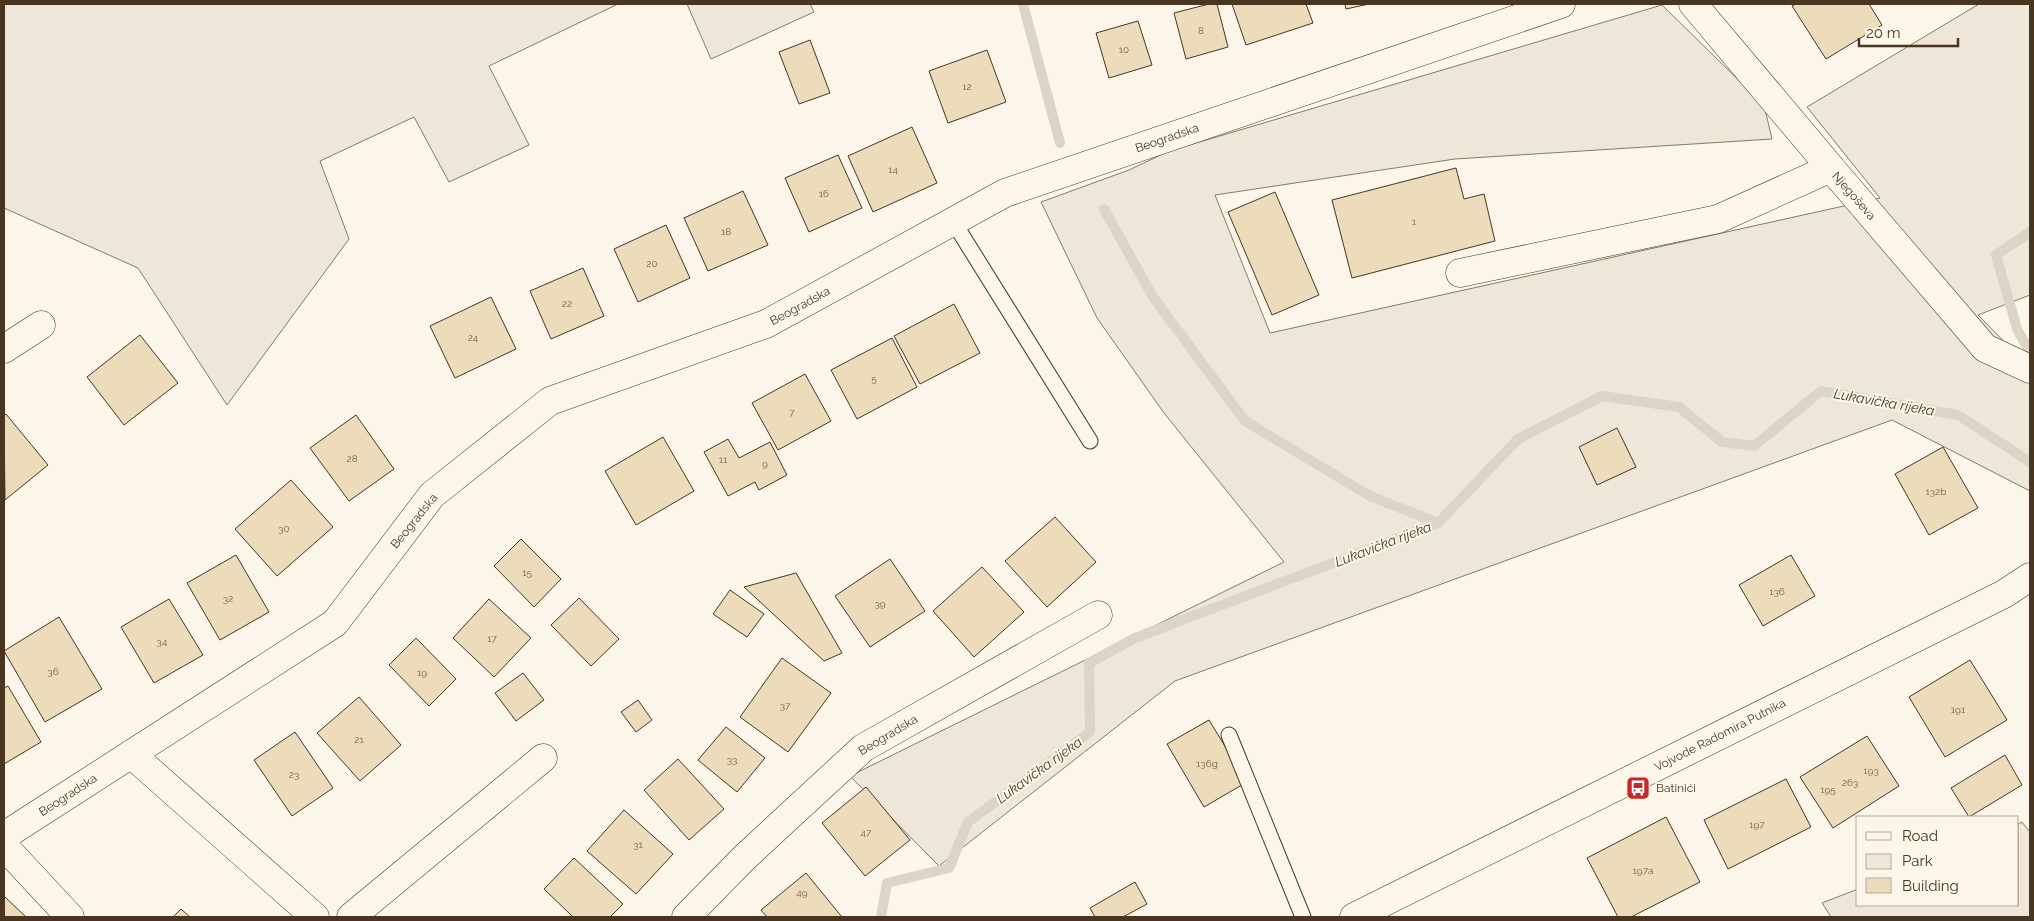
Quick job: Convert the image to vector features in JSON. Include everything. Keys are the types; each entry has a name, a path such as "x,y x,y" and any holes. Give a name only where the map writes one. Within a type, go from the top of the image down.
{"street":[{"name":"Beogradska","path":"4,836 335,623 432,495 550,401 766,324 1005,193 1561,4"},
{"name":"Njegoševa","path":"1693,4 1985,348 2030,369"},
{"path":"1460,273 1718,219 1831,168"},
{"path":"7,340 41,325"},
{"name":"Vojvode Radomira Putnika","path":"1354,917 2004,594 2030,577"},
{"name":"Beogradska","path":"686,917 745,857 863,748 1098,615"},
{"path":"132,754 315,917"},
{"path":"350,917 543,758"},
{"path":"4,846 70,917"}],"lane":[{"path":"953,221 1090,441"},
{"path":"1229,735 1303,917"}],"green space":[{"path":"4,4 618,4 489,66 529,145 449,182 414,117 320,161 349,239 227,405 138,268 4,208"},
{"path":"687,4 810,4 814,12 711,59"},
{"path":"1979,4 2030,4 2030,295 1978,315 2030,368 2030,491 1892,420 1175,681 939,866 850,776 1284,562 1164,413 1097,318 1041,202 1129,170 1169,151 1662,5 1764,105 1772,139 1455,159 1215,195 1270,333 1880,198 1807,107"},
{"path":"2022,822 2030,832 2030,917 1831,917 1822,903 1856,890 1856,906 2019,906 2019,824"}],"building":[{"path":"1209,4 1217,4 1228,47 1186,59 1174,13"},
{"path":"1232,4 1306,4 1313,23 1246,45"},
{"path":"1345,4 1369,4 1346,9"},
{"path":"1796,4 1869,4 1882,25 1826,59 1792,6"},
{"path":"1138,21 1152,65 1109,78 1096,33"},
{"path":"810,40 830,93 799,104 779,52"},
{"path":"987,50 1006,102 948,123 929,71"},
{"path":"912,127 937,183 873,212 848,156"},
{"path":"838,155 862,208 809,232 785,178"},
{"path":"1456,168 1464,199 1484,194 1495,241 1352,278 1332,200"},
{"path":"743,191 768,245 708,271 684,218"},
{"path":"1275,192 1319,295 1272,315 1228,212"},
{"path":"666,225 690,278 638,302 614,249"},
{"path":"583,268 604,316 551,339 530,291"},
{"path":"491,297 516,349 455,378 430,326"},
{"path":"954,304 980,353 920,384 894,336"},
{"path":"140,335 178,383 124,425 87,377"},
{"path":"892,338 917,387 857,419 831,370"},
{"path":"805,374 831,421 778,450 752,403"},
{"path":"6,414 48,465 5,500 4,416"},
{"path":"356,415 394,469 349,501 310,448"},
{"path":"1617,428 1636,467 1597,485 1579,447"},
{"path":"663,437 694,491 636,525 605,471"},
{"path":"728,439 739,458 770,442 787,475 759,490 755,482 728,496 704,452"},
{"path":"1943,447 1978,508 1929,535 1895,474"},
{"path":"291,480 333,527 277,576 235,529"},
{"path":"1055,517 1096,562 1047,607 1005,561"},
{"path":"521,539 561,579 534,607 494,566"},
{"path":"236,555 269,612 220,640 187,583"},
{"path":"1791,555 1815,596 1763,626 1739,585"},
{"path":"890,559 925,611 870,647 835,596"},
{"path":"982,567 1024,612 974,657 933,611"},
{"path":"796,573 842,653 824,661 744,587"},
{"path":"730,590 764,614 747,637 713,614"},
{"path":"579,598 619,639 591,666 551,625"},
{"path":"169,599 203,655 154,683 121,627"},
{"path":"489,599 531,638 494,677 453,638"},
{"path":"59,617 102,689 45,722 4,651"},
{"path":"416,638 456,679 429,706 389,665"},
{"path":"782,658 831,693 788,752 740,717"},
{"path":"1970,660 2007,720 1945,757 1909,697"},
{"path":"523,673 544,700 516,721 495,693"},
{"path":"8,686 41,742 4,764 4,688"},
{"path":"359,697 401,745 360,781 317,733"},
{"path":"638,700 652,720 636,732 621,712"},
{"path":"1209,720 1247,782 1204,807 1167,744"},
{"path":"726,727 765,758 737,792 698,760"},
{"path":"295,732 333,788 292,816 254,760"},
{"path":"1867,736 1899,786 1833,828 1800,777"},
{"path":"2005,755 2022,785 1971,816 1968,816 1951,788"},
{"path":"678,759 724,809 689,840 644,790"},
{"path":"1786,779 1811,827 1728,869 1704,820"},
{"path":"866,787 910,840 865,876 822,823"},
{"path":"624,810 673,854 636,894 587,851"},
{"path":"1666,817 1700,882 1631,917 1618,917 1587,858"},
{"path":"574,858 623,904 610,917 573,917 544,889"},
{"path":"806,873 842,917 767,917 761,910"},
{"path":"1135,882 1147,904 1123,917 1095,917 1090,908"},
{"path":"4,896 26,917 4,917"},
{"path":"181,909 190,917 173,917"}],"waterway":[{"path":"1023,4 1060,143"},
{"path":"1104,209 1153,297 1245,421 1370,496 1438,523"},
{"name":"Lukavička rijeka","path":"2030,232 1996,255 2017,329 2030,352"},
{"name":"Lukavička rijeka","path":"881,917 887,883 949,868 968,822 1090,732 1089,663 1135,638 1438,523 1518,439 1602,396 1679,407 1722,442 1754,446 1821,391 1958,415 2030,462"}],"place":[{"name":"Batinići","path":"1638,788"}]}
